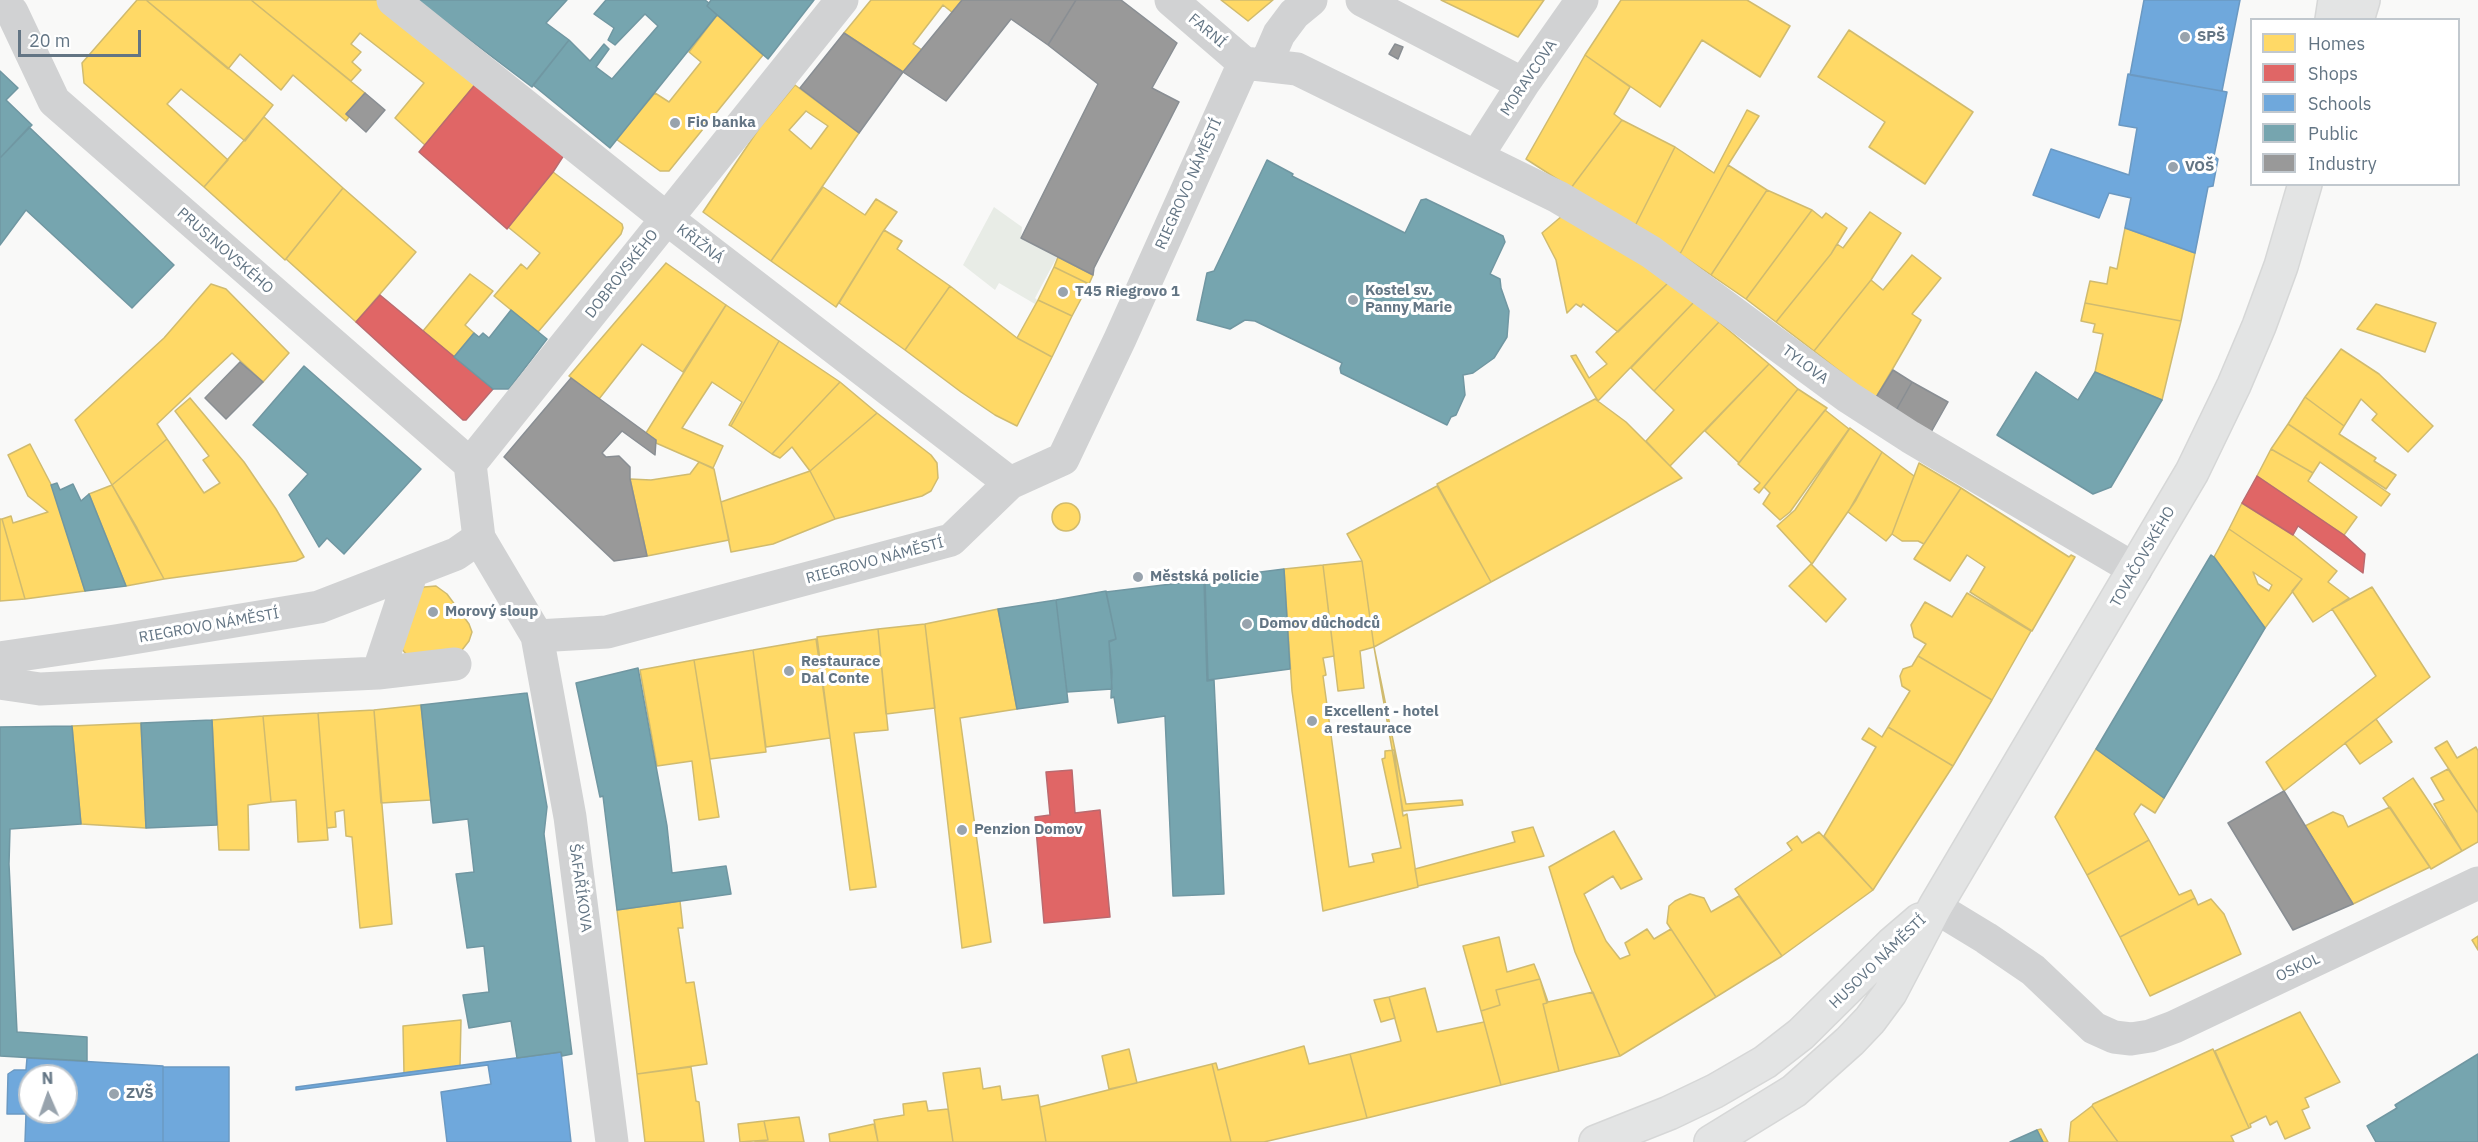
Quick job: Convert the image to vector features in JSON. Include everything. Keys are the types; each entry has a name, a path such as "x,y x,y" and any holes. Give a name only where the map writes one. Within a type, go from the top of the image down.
{"main road":[{"path":"2332,18 2335,0"},
{"path":"2358,18 2363,0"},
{"name":"TOVAČOVSKÉHO","path":"1935,907 2192,472 2234,385 2281,266 2304,186"},
{"name":"HUSOVO NÁMĚSTÍ","path":"1596,1142 1687,1104 1765,1062 1801,1034 1892,944 1935,907"},
{"name":"HUSOVO NÁMĚSTÍ","path":"1711,1142 1794,1091 1870,1020 1890,993 1935,907"}],"street":[{"name":"KŘIŽNÁ","path":"393,0 666,218 1010,483"},
{"name":"DOBROVSKÉHO","path":"470,464 842,0"},
{"name":"FARNÍ","path":"1171,0 1255,64"},
{"name":"RIEGROVO NÁMĚSTÍ","path":"537,636 607,633 951,540 1010,483 1063,459 1255,64 1294,14 1311,0"},
{"path":"1362,0 1523,84"},
{"name":"MORAVCOVA","path":"1477,156 1523,84 1582,0"},
{"name":"PRUSINOVSKÉHO","path":"6,7 54,101 470,464"},
{"path":"1255,64 1297,69 1477,156"},
{"name":"TYLOVA","path":"1477,156 1558,197 1651,252 1848,398 2136,570"},
{"path":"470,464 479,538 537,636"},
{"name":"RIEGROVO NÁMĚSTÍ","path":"0,658 126,640 319,607 456,554 479,538"},
{"path":"378,673 412,571"},
{"name":"ŠAFAŘÍKOVA","path":"537,636 570,817 612,1142"},
{"path":"0,683 40,688 378,673 455,664"},
{"name":"OSKOL","path":"1935,907 2033,969 2094,1028 2114,1036 2131,1039 2150,1036 2174,1027 2478,883"}],"shaded area":[{"path":"994,207 1022,227 1021,238 1057,257 1035,298 1037,300 1035,304 999,283 995,290 963,265"}],"building: Homes":[{"path":"137,0 146,0 273,105 245,141 181,89 167,104 228,160 204,187 84,83 82,63"},
{"path":"146,0 251,0 365,93 346,114 349,117 346,121 293,75 281,90 240,54 228,69"},
{"path":"251,0 379,0 479,80 425,145 395,118 424,83 360,33 351,44 361,52 352,62 361,70 351,81"},
{"path":"871,0 962,0 953,13 943,5 913,44 922,50 903,72 844,33"},
{"path":"1221,0 1273,0 1248,21"},
{"path":"1441,0 1544,0 1518,37"},
{"path":"1621,0 1747,0 1790,26 1760,77 1702,40 1660,107 1585,55"},
{"path":"717,15 763,55 669,171 660,171 616,139 655,93 669,102 701,62 689,52"},
{"path":"1849,30 1973,112 1925,184 1869,147 1885,122 1818,77"},
{"path":"1585,55 1630,87 1614,114 1622,120 1571,188 1526,159"},
{"path":"795,85 859,133 771,261 703,212 760,127","holes":["806,111 828,126 811,149 789,130"]},
{"path":"1747,110 1759,116 1728,165 1680,254 1635,226 1675,147 1714,173"},
{"path":"264,117 343,188 285,260 204,187"},
{"path":"1622,120 1675,147 1635,226 1571,188"},
{"path":"1728,165 1767,190 1711,275 1680,254"},
{"path":"553,172 622,224 623,228 621,234 538,332 494,296 521,264 527,269 540,253 508,227"},
{"path":"823,187 865,215 876,199 897,212 836,307 771,261"},
{"path":"343,188 416,252 356,322 286,259"},
{"path":"1767,190 1812,210 1746,299 1711,275"},
{"path":"1569,210 1669,282 1618,332 1583,304 1581,307 1576,304 1567,313 1556,260 1542,233"},
{"path":"1812,210 1822,218 1826,213 1847,228 1831,254 1776,322 1746,299"},
{"path":"1870,212 1901,233 1871,280 1814,351 1776,322 1837,244 1843,248"},
{"path":"2125,228 2195,253 2181,321 2085,303 2090,281 2107,284 2110,267 2117,269"},
{"path":"884,230 902,241 897,249 950,286 905,350 839,303"},
{"path":"1912,255 1941,278 1912,314 1921,320 1874,401 1874,398 1814,351 1871,280 1883,290"},
{"path":"1058,257 1093,275 1089,284 1054,267"},
{"path":"666,263 726,305 683,372 642,344 599,399 569,376"},
{"name":"T45 Riegrovo 1","path":"1054,267 1089,284 1072,316 1038,300"},
{"path":"470,274 493,291 465,325 474,333 454,357 423,331"},
{"path":"1669,282 1695,301 1598,401 1571,356 1576,355 1589,378 1607,364 1596,352"},
{"path":"211,284 226,289 289,353 263,382 232,353 157,424 167,439 112,485 75,420 164,338"},
{"path":"950,286 1017,338 1052,357 1017,426 995,415 961,392 905,350"},
{"path":"1038,300 1072,316 1052,357 1017,338"},
{"path":"1695,301 1719,322 1654,391 1631,368"},
{"path":"2085,303 2181,321 2162,400 2095,372 2103,334 2093,332 2095,324 2081,321"},
{"path":"2376,304 2436,323 2425,352 2357,329"},
{"path":"726,305 779,341 731,426 729,425 742,402 712,382 682,428 723,446 713,468 656,443 656,440 646,433"},
{"path":"1719,322 1769,364 1670,466 1646,441 1674,410 1654,391"},
{"path":"779,341 840,382 772,454 731,426"},
{"path":"2341,349 2379,374 2433,426 2408,452 2372,420 2377,414 2361,399 2344,426 2305,397"},
{"path":"1769,364 1798,389 1739,463 1705,431"},
{"path":"840,382 877,413 810,471 792,447 780,458 772,454"},
{"path":"1798,389 1827,408 1759,493 1754,489 1760,483 1738,464"},
{"path":"2305,397 2344,426 2339,434 2376,458 2374,461 2396,475 2386,489 2288,424"},
{"path":"190,398 244,462 276,509 304,557 296,561 164,579 112,485 167,439 204,493 220,483 203,460 209,456 175,411"},
{"path":"1595,399 1626,422 1682,478 1491,582 1437,484"},
{"path":"1825,410 1849,429 1790,512 1780,520 1763,504 1770,493 1764,487"},
{"path":"877,413 931,455 937,463 938,478 931,491 922,496 835,519 810,471"},
{"path":"2288,424 2390,494 2381,506 2320,462 2313,473 2271,449"},
{"path":"1850,428 1882,452 1856,500 1812,564 1777,526 1795,510"},
{"path":"30,444 54,490 85,591 25,599 2,519 11,516 13,523 48,512 28,496 8,455"},
{"path":"2271,449 2313,473 2308,481 2357,517 2344,535 2257,476"},
{"path":"1882,452 1914,476 1892,534 1886,541 1848,512"},
{"path":"699,462 714,469 729,540 647,556 630,479 651,480 690,474"},
{"path":"1919,463 1961,488 1924,544 1918,541 1902,541 1892,534"},
{"path":"810,471 835,519 773,544 731,552 721,502"},
{"path":"112,485 164,579 126,586 89,494"},
{"path":"1437,486 1491,582 1374,647 1362,561 1347,534"},
{"path":"1961,488 2069,557 2071,555 2075,557 2032,631 1970,592 1985,567 1967,555 1950,581 1914,559"},
{"path":"1066,503 1076,507 1080,517 1076,527 1066,531 1056,527 1052,517 1056,507"},
{"path":"2242,503 2293,535 2337,571 2328,582 2349,598 2313,622 2292,591 2302,579 2229,529"},
{"path":"0,519 2,519 25,599 0,601"},
{"path":"2229,529 2302,579 2265,628 2214,557","holes":["2253,572 2272,585 2269,591 2258,584"]},
{"path":"1362,561 1374,647 1360,651 1364,688 1338,691 1323,565"},
{"path":"1811,564 1846,599 1826,622 1789,586"},
{"name":"Excellent - hotel a restaurace","path":"1323,565 1334,656 1323,658 1326,675 1323,676 1349,867 1374,862 1372,854 1401,848 1382,759 1385,758 1385,751 1394,750 1403,816 1407,814 1418,887 1323,911 1292,691 1284,569"},
{"name":"Morový sloup","path":"436,586 447,594 469,624 472,632 469,641 462,650 407,655 400,647 416,592 424,587"},
{"path":"2372,587 2430,677 2284,791 2266,762 2376,676 2332,609"},
{"path":"1967,593 2031,631 1992,700 1918,656 1926,644 1914,637 1911,625 1925,602 1952,617"},
{"name":"Penzion Domov","path":"998,609 1017,709 960,718 991,942 962,948 925,624"},
{"path":"925,624 935,708 886,714 878,629"},
{"path":"878,629 888,730 854,733 876,887 850,890 817,637"},
{"path":"816,639 830,738 766,747 753,650"},
{"path":"1374,647 1406,804 1462,800 1463,805 1403,811"},
{"path":"753,650 766,752 710,759 694,660"},
{"path":"1918,656 1992,700 1953,766 1888,727 1910,691 1902,686 1900,676 1903,669 1912,666"},
{"path":"694,660 719,817 699,820 692,761 657,766 640,670"},
{"path":"421,705 431,800 381,803 374,710"},
{"path":"374,710 392,924 360,928 352,837 346,836 344,810 335,812 336,827 327,828 318,713"},
{"path":"318,713 328,840 298,842 296,800 271,802 263,716"},
{"path":"263,716 271,802 248,805 249,850 219,850 212,720"},
{"path":"2376,719 2392,742 2360,764 2345,743"},
{"path":"141,723 146,828 81,824 72,726"},
{"path":"1888,727 1953,766 1873,890 1824,836 1876,747 1862,739 1869,728 1882,737"},
{"path":"2447,741 2457,758 2476,747 2478,751 2478,813 2435,748"},
{"path":"2096,749 2164,798 2155,813 2141,804 2134,814 2149,840 2087,875 2055,817"},
{"path":"2448,769 2478,813 2478,842 2462,851 2434,804 2444,800 2431,778"},
{"path":"2413,778 2462,851 2431,869 2383,798"},
{"path":"2390,807 2430,867 2353,904 2305,826 2333,812 2343,816 2348,827"},
{"path":"1533,827 1544,856 1418,886 1415,869 1515,842 1512,832"},
{"path":"1614,831 1642,879 1621,889 1613,876 1584,894 1606,941 1620,959 1630,955 1625,943 1647,929 1654,939 1671,929 1716,997 1620,1056 1575,952 1549,867"},
{"path":"1819,832 1873,890 1782,956 1735,889 1792,850 1787,843 1797,836 1802,843"},
{"path":"2149,840 2179,895 2191,890 2195,898 2120,937 2087,875"},
{"path":"1690,894 1704,898 1711,912 1739,896 1782,956 1716,997 1667,923 1669,906"},
{"path":"2195,898 2198,905 2211,899 2224,914 2241,954 2150,996 2120,937"},
{"path":"680,901 683,928 678,928 686,983 694,982 707,1064 637,1074 617,910"},
{"path":"2478,936 2478,950 2472,940"},
{"path":"1499,937 1507,972 1534,964 1540,979 1496,990 1500,1005 1481,1011 1463,946"},
{"path":"1540,979 1548,1002 1593,992 1620,1056 1559,1071 1543,1004 1547,1003"},
{"path":"1540,979 1547,1003 1543,1004 1559,1071 1501,1085 1481,1011 1500,1005 1496,990"},
{"path":"1425,988 1437,1032 1484,1022 1501,1085 1367,1118 1350,1054 1401,1041 1389,997"},
{"path":"1389,997 1395,1018 1381,1022 1374,1000"},
{"path":"2300,1012 2340,1082 2305,1098 2309,1107 2302,1110 2310,1128 2285,1139 2277,1121 2270,1125 2266,1116 2250,1124 2249,1128 2215,1051"},
{"path":"461,1020 460,1066 404,1073 403,1026"},
{"path":"1304,1046 1309,1064 1350,1054 1367,1118 1264,1142 1231,1142 1212,1064 1216,1063 1218,1070"},
{"path":"1129,1049 1137,1083 1109,1089 1102,1056"},
{"path":"2213,1049 2249,1128 2231,1136 2234,1142 2118,1142 2092,1106 2093,1104"},
{"path":"1212,1064 1231,1142 1046,1142 1040,1107"},
{"path":"691,1067 696,1101 699,1102 704,1142 645,1142 637,1074"},
{"path":"980,1068 983,1089 1000,1086 1002,1100 1038,1095 1046,1142 953,1142 943,1073"},
{"path":"926,1101 928,1111 948,1109 953,1142 878,1142 874,1120 904,1115 903,1104"},
{"path":"2092,1106 2118,1142 2069,1142 2071,1122"},
{"path":"799,1117 804,1142 755,1142 768,1140 764,1121"},
{"path":"764,1121 768,1140 740,1142 738,1124"},
{"path":"874,1124 878,1142 830,1142 829,1134"},
{"path":"2041,1129 2048,1142 2043,1142 2037,1130"}],"building: Shops":[{"path":"478,81 564,155 507,229 419,152"},
{"path":"380,295 493,389 466,420 463,420 356,322"},
{"path":"2257,476 2344,535 2365,554 2363,573 2298,526 2293,535 2242,503"},
{"path":"1072,770 1075,813 1100,810 1110,917 1044,923 1035,817 1050,815 1046,772"}],"building: Schools":[{"name":"SPŠ","path":"2144,0 2240,0 2222,91 2130,75"},
{"name":"VOŠ","path":"2128,74 2227,92 2214,156 2218,159 2213,186 2208,187 2195,253 2125,228 2131,198 2109,193 2099,218 2033,195 2051,149 2129,175 2137,128 2119,125"},
{"path":"561,1052 571,1142 447,1142 441,1092 491,1084 488,1065 296,1090 296,1087"},
{"name":"ZVŠ","path":"27,1058 163,1066 163,1142 25,1142 26,1124 78,1124 78,1064 26,1064"},
{"path":"163,1067 229,1067 229,1142 163,1142"},
{"name":"ZVŠ","path":"18,1070 18,1114 7,1114 8,1074"}],"building: Public":[{"path":"417,0 567,0 546,23 569,40 532,87"},
{"path":"606,0 705,0 709,3 707,6 717,15 610,148 533,85 569,40 590,61 604,44 609,49 596,67 612,79 658,26 645,14 615,45 608,40 614,28 594,14"},
{"path":"711,0 814,0 768,59 707,6"},
{"path":"0,71 18,88 6,100 32,125 0,158"},
{"path":"29,127 174,265 132,308 26,210 0,245 0,158"},
{"name":"Kostel sv. Panny Marie","path":"1267,160 1293,174 1292,176 1405,233 1421,200 1426,199 1503,236 1505,242 1490,274 1500,279 1509,311 1507,337 1494,358 1473,373 1463,375 1465,395 1456,415 1451,417 1447,425 1341,373 1342,363 1255,321 1245,320 1230,329 1197,320 1207,273 1214,271"},
{"path":"511,310 547,339 509,389 493,389 454,357 474,333 479,337 483,333 489,338"},
{"path":"304,366 421,469 344,554 327,538 319,547 289,495 308,474 253,425"},
{"path":"2036,372 2078,400 2095,372 2162,400 2111,487 2093,494 1997,435"},
{"path":"57,483 60,490 73,484 81,501 89,494 126,586 85,591 51,485"},
{"path":"2211,555 2265,628 2164,798 2096,749"},
{"name":"Domov důchodců","path":"1284,569 1290,669 1208,680 1205,579"},
{"path":"1204,580 1207,681 1214,680 1224,894 1173,896 1165,716 1118,723 1114,697 1111,698 1112,672 1109,642 1116,639 1106,592"},
{"path":"1106,591 1116,639 1109,641 1112,689 1067,692 1056,600"},
{"path":"1056,600 1068,702 1017,709 998,609"},
{"path":"638,668 667,826 672,873 726,866 731,894 617,910 603,796 600,797 576,683"},
{"path":"527,693 547,807 544,834 572,1054 562,1056 561,1052 517,1058 511,1021 469,1028 463,995 489,992 484,946 467,948 456,874 474,872 468,819 433,823 421,705"},
{"path":"212,720 217,825 146,828 141,723"},
{"path":"72,726 81,824 10,829 9,864 17,1032 87,1037 87,1061 0,1056 0,727"},
{"path":"2478,1054 2478,1142 2376,1142 2367,1126 2397,1108 2395,1105"},
{"path":"2037,1130 2043,1142 2010,1142"}],"building: Industry":[{"path":"962,0 1076,0 1048,45 1011,19 946,101 903,72"},
{"path":"1076,0 1121,0 1177,43 1152,88 1179,102 1094,268 1093,275 1021,238 1098,84 1048,45"},
{"path":"844,33 903,72 859,133 800,88"},
{"path":"1395,44 1403,47 1398,59 1389,54"},
{"path":"365,93 385,110 366,132 346,114"},
{"path":"240,362 263,382 226,419 205,398"},
{"path":"1893,370 1912,382 1894,414 1875,399"},
{"path":"571,378 656,440 655,455 622,431 602,453 606,457 619,456 630,467 630,479 647,556 614,561 504,457"},
{"path":"1912,382 1948,402 1930,434 1894,414"},
{"path":"2284,791 2353,904 2293,930 2228,823"}],"place":[{"name":"SPŠ","path":"2185,37"},
{"name":"Fio banka","path":"675,123"},
{"name":"VOŠ","path":"2173,167"},
{"name":"T45 Riegrovo 1","path":"1063,292"},
{"name":"Kostel sv. Panny Marie","path":"1353,300"},
{"name":"Městská policie","path":"1138,577"},
{"name":"Morový sloup","path":"433,612"},
{"name":"Domov důchodců","path":"1247,624"},
{"name":"Restaurace Dal Conte","path":"789,671"},
{"name":"Excellent - hotel a restaurace","path":"1312,721"},
{"name":"Penzion Domov","path":"962,830"},
{"name":"ZVŠ","path":"114,1094"}]}
